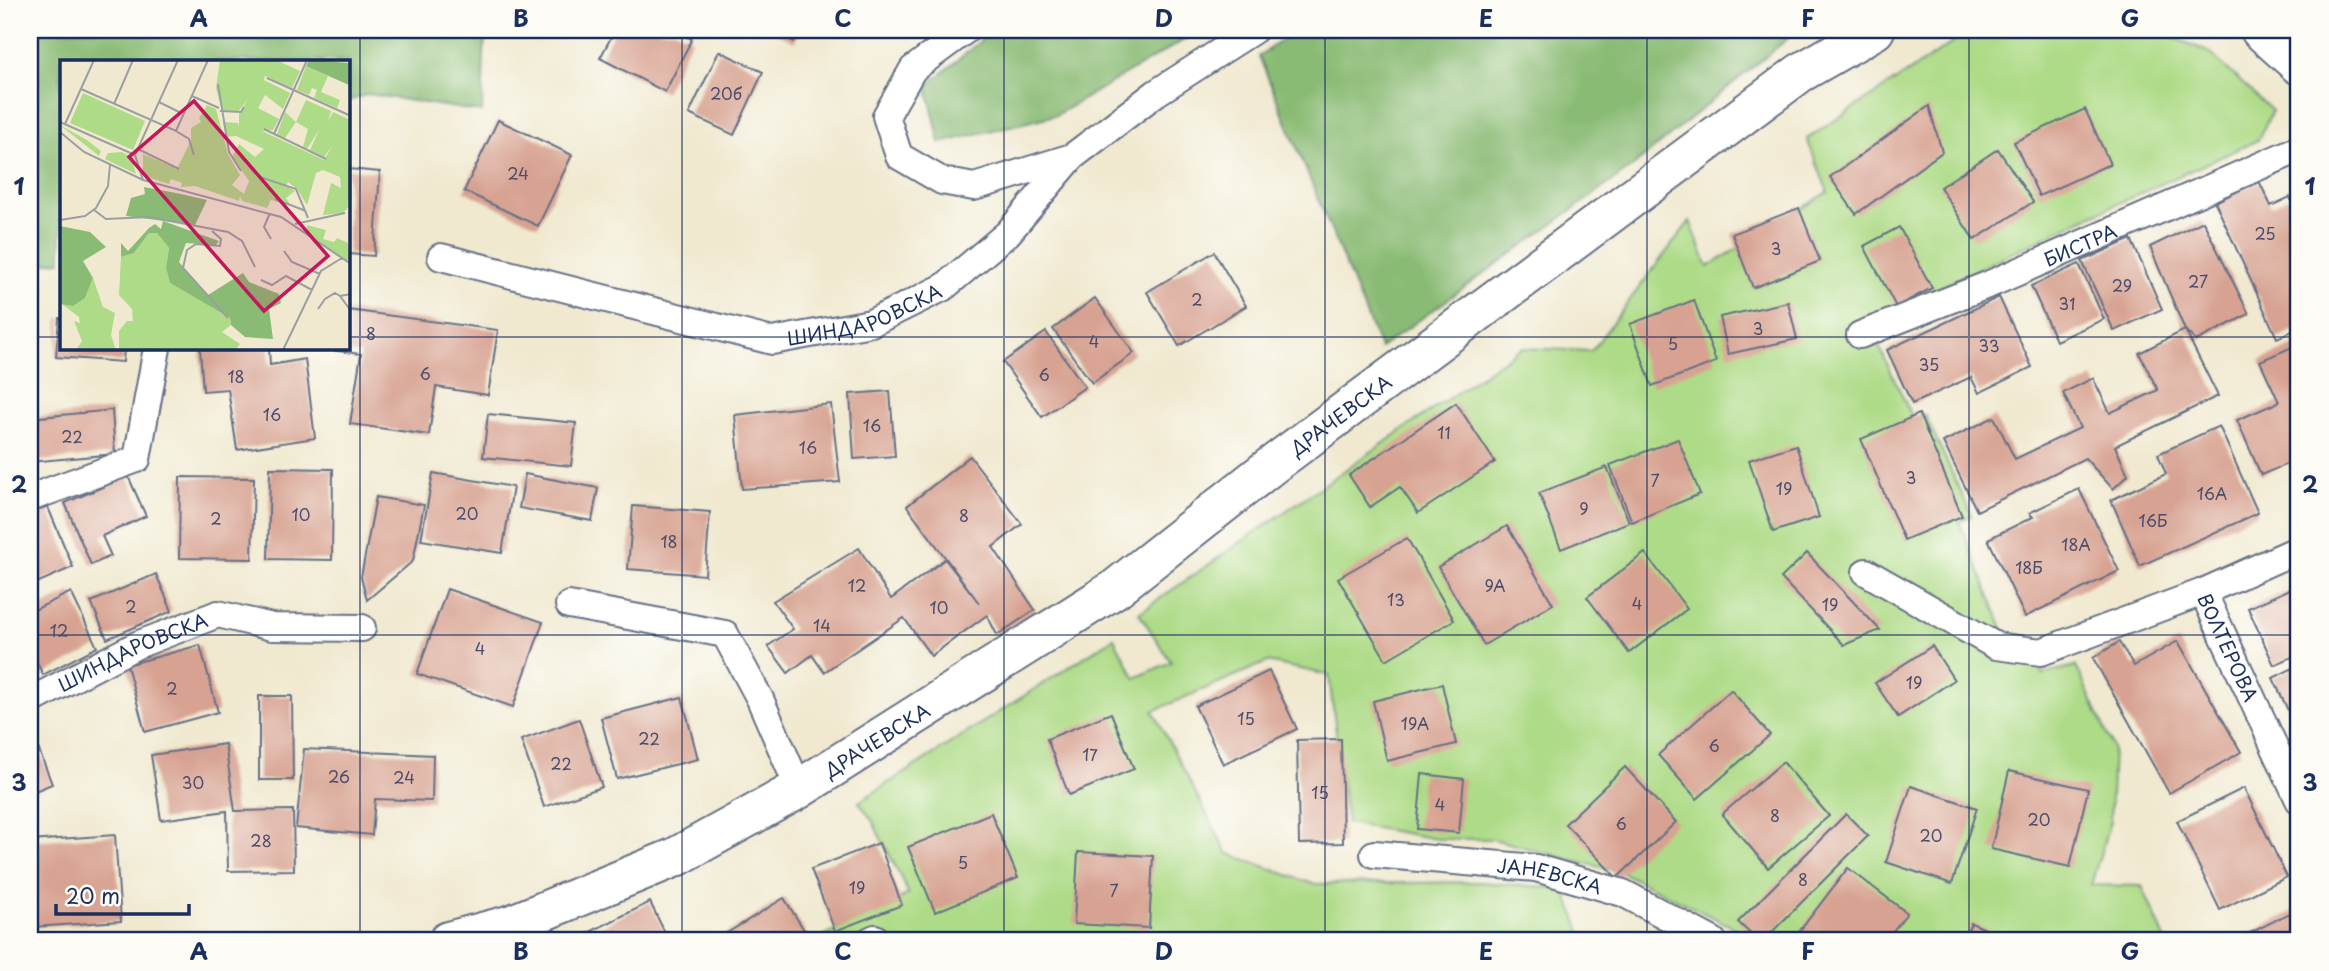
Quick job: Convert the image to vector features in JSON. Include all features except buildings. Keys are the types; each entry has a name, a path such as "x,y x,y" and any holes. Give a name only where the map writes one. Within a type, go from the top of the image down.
{"main road":[{"name":"ДРАЧЕВСКА","path":"448,941 512,924 676,857 799,789 1115,589 1271,466 1800,73 1875,30"},
{"path":"2260,30 2299,65"}],"lane":[{"name":"ШИНДАРОВСКА","path":"967,30 913,69 886,116 899,156 942,181 974,187 1072,157"},
{"name":"ШИНДАРОВСКА","path":"442,257 772,341 872,323 944,287 1008,233 1072,157 1156,93 1254,30"},
{"name":"БИСТРА","path":"1860,335 1990,284 2299,149"},
{"path":"30,498 137,459 157,350"},
{"name":"ВОЛТЕРОВА","path":"2299,549 2203,592 2299,800"},
{"path":"1866,572 1996,646 2041,652 2203,592"},
{"path":"569,605 725,634 760,699 799,789"},
{"name":"ШИНДАРОВСКА","path":"30,701 137,645 218,614 272,627 362,628"},
{"name":"ЈАНЕВСКА","path":"1374,854 1536,868 1623,893 1713,941"}],"green space":[{"path":"30,30 485,30 482,112 368,94 350,100 350,60 60,60 60,261 35,264 30,257"},
{"path":"993,30 1201,30 1056,115 940,143 927,86"},
{"path":"1296,30 1798,30 1628,170 1380,348 1259,56"},
{"path":"1972,30 2155,30 2209,52 2272,111 2258,140 2057,231 1882,315 1869,325 1914,421 1925,415 1972,516 1959,522 2008,640 2012,664 2032,655 2043,674 2076,666 2113,748 2110,821 2091,885 2142,886 2166,941 1761,941 1623,873 1493,839 1437,839 1347,823 1329,675 1267,662 1153,711 1227,853 1313,884 1480,882 1564,889 1585,941 1201,941 1099,936 1101,941 814,941 909,894 872,820 859,802 1114,638 1135,678 1171,662 1139,613 1521,348 1591,351 1690,221 1708,267 1828,192 1807,139"}]}
